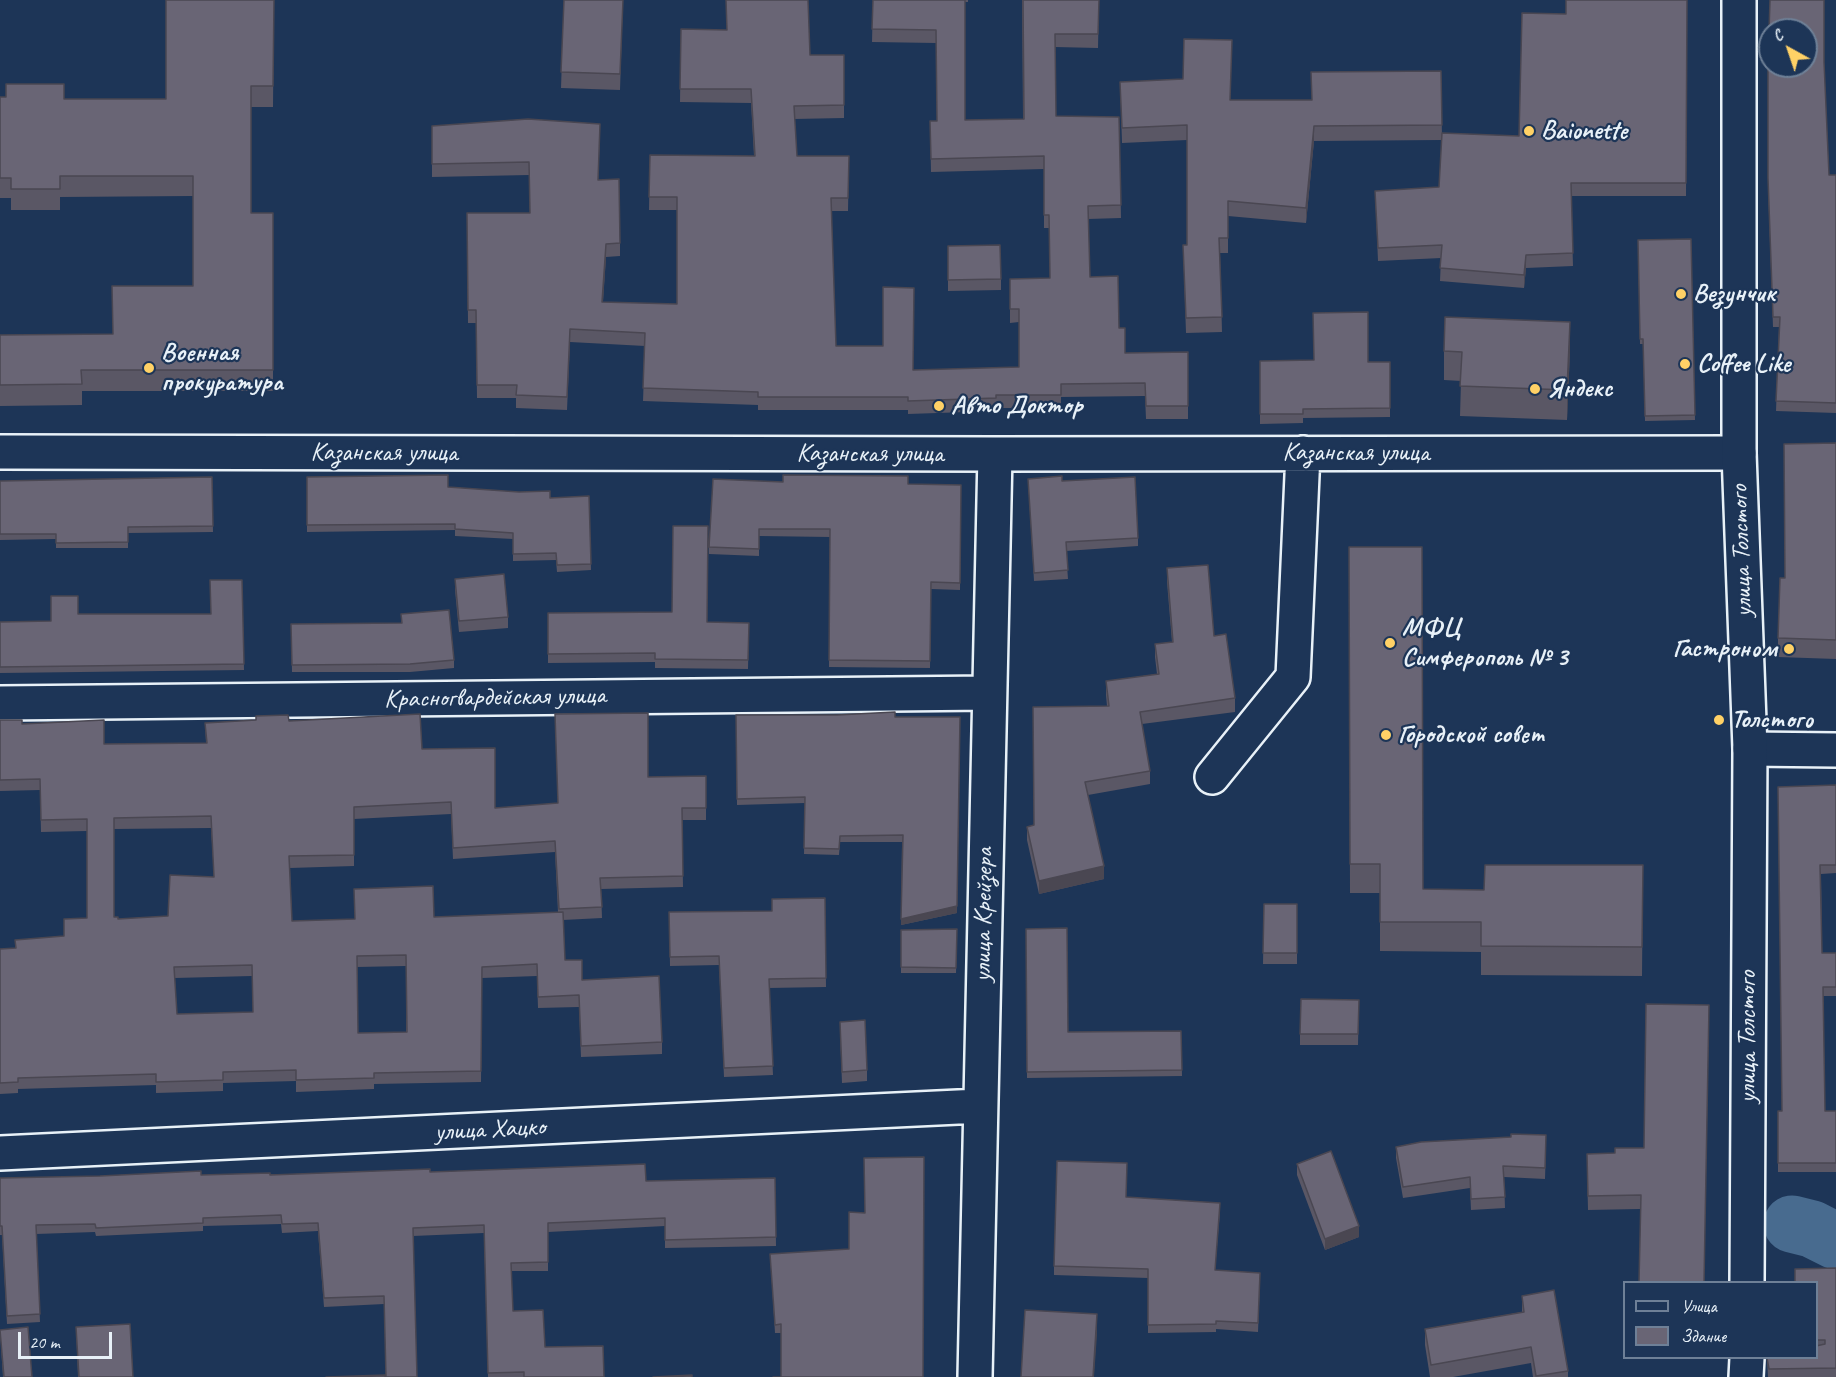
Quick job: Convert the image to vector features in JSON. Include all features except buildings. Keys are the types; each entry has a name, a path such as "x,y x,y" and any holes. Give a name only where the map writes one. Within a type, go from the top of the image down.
{"street":[{"name":"улица Толстого","path":"1739,0 1739,453 1750,749 1747,1281"},
{"name":"Казанская улица","path":"0,452 1739,453"},
{"path":"1212,777 1293,677 1303,453"},
{"name":"улица Крейзера","path":"975,1377 995,454"},
{"name":"Красногвардейская улица","path":"0,703 989,693"},
{"path":"1750,749 1836,750"},
{"name":"улица Хацко","path":"0,1154 980,1106"},
{"path":"1746,1377 1747,1359"}],"waterway":[{"path":"1792,1224 1812,1229 1836,1241"}],"place":[{"name":"Baionette","path":"1529,131"},
{"name":"Везунчик","path":"1681,294"},
{"name":"Coffee Like","path":"1685,364"},
{"name":"Военная прокуратура","path":"149,368"},
{"name":"Яндекс","path":"1535,389"},
{"name":"Авто Доктор","path":"939,406"},
{"name":"МФЦ Симферополь № 3","path":"1390,643"},
{"name":"Гастроном","path":"1789,649"},
{"name":"Толстого","path":"1719,720"},
{"name":"Городской совет","path":"1386,735"}]}
